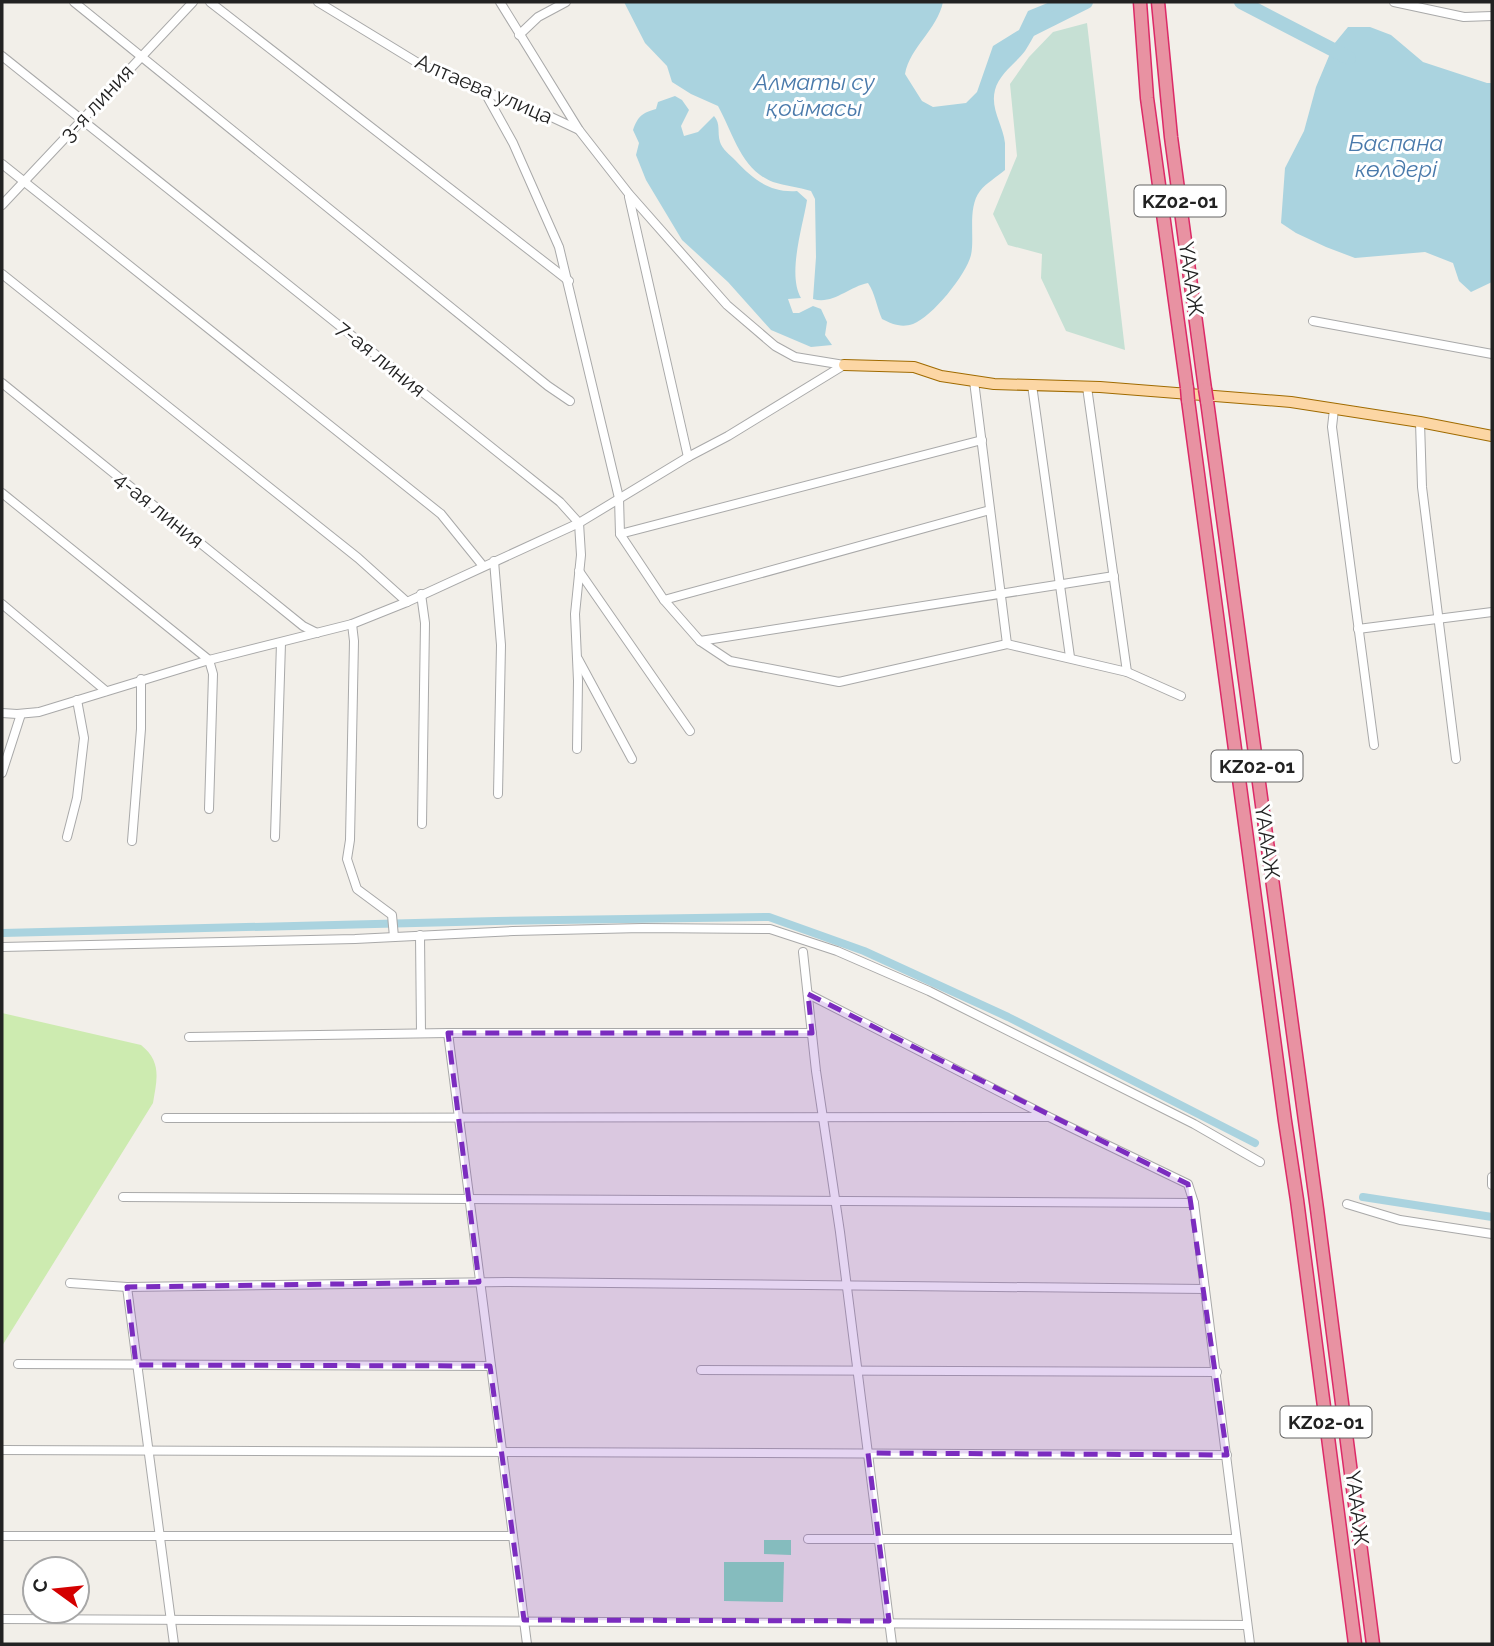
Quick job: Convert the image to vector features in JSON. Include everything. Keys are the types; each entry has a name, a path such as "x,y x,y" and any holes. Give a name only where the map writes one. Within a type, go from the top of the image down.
{"highway":[{"name":"ҮАААЖ","path":"1140,8 1147,98 1355,1644"},
{"name":"ҮАААЖ","path":"1158,8 1170,123 1307,1130 1373,1644"}],"main road":[{"path":"844,365 915,367 941,376 974,381 1279,401 1420,422 1492,436"}],"street":[{"path":"74,2 569,401"},
{"name":"3-я линия","path":"2,205 192,2"},
{"path":"210,2 569,281"},
{"name":"Алтаева улица","path":"318,2 418,63 579,130"},
{"path":"500,2 579,130 628,194 727,305 775,346 795,356 844,365"},
{"path":"519,35 538,17 566,2"},
{"path":"1394,2 1464,17 1492,16"},
{"name":"7-ая линия","path":"2,56 560,502 579,523"},
{"path":"483,89 513,143 559,247 619,498 620,534 664,600 700,641 730,661 839,682 1007,644 1127,672 1181,696"},
{"path":"2,163 441,514 483,566"},
{"path":"628,194 688,457"},
{"path":"2,274 358,558 407,602"},
{"path":"1313,321 1492,354"},
{"path":"2,713 39,712 141,679 352,624 407,602 579,523 844,365"},
{"path":"974,381 1007,644"},
{"name":"4-ая линия","path":"2,383 303,626 318,634"},
{"path":"1031,385 1070,657"},
{"path":"1087,387 1127,672"},
{"path":"1334,409 1332,427 1374,745"},
{"path":"1420,422 1422,488 1456,758"},
{"path":"620,534 982,440"},
{"path":"2,493 209,660 213,674 209,809"},
{"path":"664,600 990,510"},
{"path":"578,749 575,614 579,571 579,523"},
{"path":"494,561 501,645 498,794"},
{"path":"579,571 690,731"},
{"path":"700,641 1114,576"},
{"path":"421,594 425,623 422,824"},
{"path":"2,604 106,691"},
{"path":"1358,629 1492,612"},
{"path":"352,624 354,641 350,840 347,859 357,890 393,915 394,933"},
{"path":"275,837 281,643"},
{"path":"577,657 632,759"},
{"path":"132,841 141,729 141,679"},
{"path":"67,837 77,798 84,738 77,700"},
{"path":"2,773 21,714"},
{"path":"2,947 394,933 419,935 642,928 770,929 836,951 929,991 1194,1124 1261,1162"},
{"path":"419,935 421,1033"},
{"path":"803,952 892,1644"},
{"path":"808,994 1049,1117 1188,1184 1194,1203 1217,1372 1250,1644"},
{"path":"190,1037 421,1033 812,1033"},
{"path":"448,1033 527,1644"},
{"path":"166,1118 1049,1117"},
{"path":"1492,1177 1492,1185"},
{"path":"123,1197 1194,1203"},
{"path":"1347,1205 1400,1220 1492,1234"},
{"path":"70,1283 127,1287 479,1282 1205,1289"},
{"path":"127,1287 174,1644"},
{"path":"18,1364 490,1366"},
{"path":"701,1370 1217,1372"},
{"path":"2,1450 1227,1455"},
{"path":"2,1536 512,1536"},
{"path":"808,1539 1236,1539"},
{"path":"2,1619 889,1621 1247,1625"}],"highlighted area":[{"path":"808,994 1188,1184 1227,1455 868,1453 889,1621 524,1620 490,1366 136,1365 127,1287 479,1282 448,1033 812,1033"}],"green space":[{"path":"1087,23 1125,350 1066,331 1041,278 1042,254 1008,245 993,214 1017,156 1010,84 1029,57 1053,32"},
{"path":"2,1013 141,1045 155,1064 156,1079 153,1103 2,1346"},
{"path":"764,1540 791,1540 791,1555 764,1554"},
{"path":"724,1562 784,1562 783,1602 724,1601"}],"water":[{"name":"Алматы су қоймасы","path":"624,2 943,2 935,21 912,55 905,74 922,101 933,107 966,103 977,92 993,46 1019,30 1028,11 1050,2 1081,2 1080,9 1066,9 1049,14 1025,51 997,84 994,104 1004,136 1005,170 985,185 976,198 972,214 971,255 962,273 929,313 921,320 904,326 882,319 868,283 834,298 813,299 816,257 815,199 811,191 773,182 753,169 739,150 718,106 672,82 667,66 645,43"},
{"name":"Баспана көлдері","path":"1348,27 1370,27 1391,35 1423,62 1492,83 1492,282 1471,292 1459,281 1453,263 1425,252 1355,258 1296,233 1281,223 1285,168 1304,131 1316,87 1334,44"},
{"path":"675,96 682,100 689,110 681,126 684,136 698,132 714,116 722,147 748,173 778,190 797,191 807,200 795,276 801,298 788,299 793,313 813,306 821,309 827,322 825,335 832,345 811,347 771,330 728,282 682,240 646,180 636,155 639,143 633,130 639,118 656,109 658,102"}],"waterway":[{"path":"1024,37 1028,31 1086,2"},
{"path":"1241,2 1349,58"},
{"path":"2,933 769,917 864,951 1008,1017 1255,1143"},
{"path":"1363,1197 1492,1217"}]}
